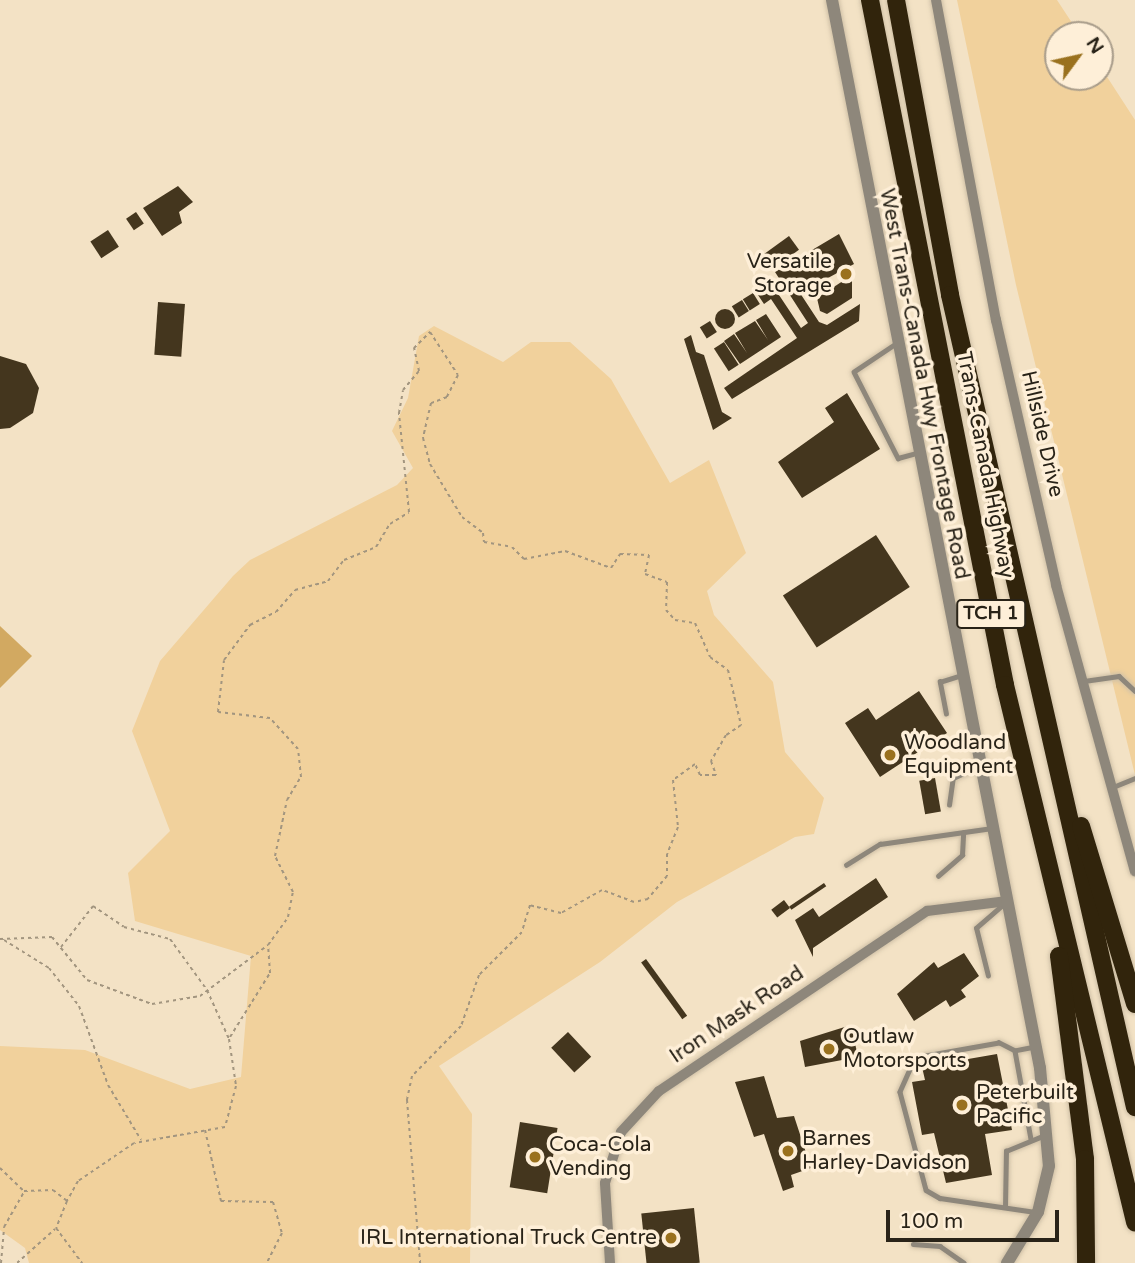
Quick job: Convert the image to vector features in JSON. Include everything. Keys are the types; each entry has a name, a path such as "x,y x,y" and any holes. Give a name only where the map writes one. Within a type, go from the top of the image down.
{"highway":[{"name":"Trans-Canada Highway","path":"870,0 1005,685 1135,1222"},
{"name":"Trans-Canada Highway","path":"896,0 950,295 1135,1107"},
{"path":"1034,671 1135,1004"},
{"path":"1005,685 1064,981 1085,1159 1086,1263"}],"street":[{"name":"West Trans-Canada Hwy Frontage Road","path":"832,0 918,453 1036,1047 1049,1166 1038,1212 1013,1261"},
{"name":"Hillside Drive","path":"936,0 996,320 1083,682 1135,871"},
{"name":"Iron Mask Road","path":"610,1263 605,1182 621,1132 659,1091 927,911 1007,901"}],"lane":[{"path":"897,344 854,372 898,458 918,453"},
{"path":"946,714 940,682 962,675"},
{"path":"1083,682 1119,676 1135,691"},
{"path":"949,806 953,778 980,765"},
{"path":"1112,788 1135,778"},
{"path":"846,865 880,844 993,828"},
{"path":"938,876 962,855 963,832"},
{"path":"989,976 976,928 1007,901"},
{"path":"1036,1047 1015,1051 999,1043 926,1056 911,1067 900,1092 926,1190 1038,1212"},
{"path":"1015,1051 1031,1139"},
{"path":"1005,1207 1004,1155 1031,1139 1046,1135"},
{"path":"913,1244 940,1246 964,1263"}],"path":[{"path":"2,939 52,937 87,980 152,1004 207,990 268,945 288,917 293,892 275,856 287,800 301,777 298,749 271,718 218,712 224,660 250,625 276,612 296,590 328,581 344,560 376,547 390,524 409,512 399,414 403,390 419,371 414,348 430,332 458,375 447,397 430,403 423,438 430,464 462,517 483,533 484,542 512,547 524,559 565,551 611,568 621,554 649,555 645,574 667,582 666,610 675,620 695,623 710,657 728,670 741,725 726,735 711,761 716,775 700,775 695,764 673,780 678,827 667,854 667,876 648,899 634,902 602,890 561,913 530,905 522,932 479,975 461,1026 412,1076 407,1100 420,1263"},
{"path":"18,1263 56,1228 78,1181 142,1140 225,1127 236,1086 229,1039 207,990 170,939 124,927 93,906 61,947"},
{"path":"2,939 49,968 79,1006 108,1085 142,1140"},
{"path":"229,1039 270,973 268,945"},
{"path":"205,1129 221,1201 273,1202 282,1233 267,1263"},
{"path":"0,1168 24,1191 53,1190 67,1201"},
{"path":"1,1263 4,1227 24,1191"},
{"path":"56,1228 82,1263"}],"shaded area":[{"path":"957,0 1057,0 1071,21 1044,21 1044,91 1114,91 1114,88 1135,120 1135,775 1016,285"},
{"path":"434,326 503,362 531,342 570,342 611,379 670,483 709,460 746,553 707,591 714,615 773,682 785,752 824,798 814,834 795,837 677,902 600,962 439,1066 472,1114 470,1263 29,1263 25,1248 0,1230 0,1046 85,1050 190,1089 241,1077 251,956 135,921 128,873 170,831 132,731 160,661 250,560 397,485 413,468 392,431 408,398 419,336"},
{"path":"0,626 32,656 0,688"}],"building":[{"path":"178,186 193,202 179,212 182,223 162,236 143,208"},
{"path":"136,212 144,224 134,230 126,219"},
{"path":"108,230 119,247 101,258 90,241"},
{"path":"839,234 854,264 800,293 819,322 827,325 860,304 859,321 732,399 724,388 797,338 771,299 764,304 754,289 769,280 801,328 808,323 775,272"},
{"path":"789,236 799,250 773,269 763,255"},
{"path":"852,275 852,298 827,314 820,311 817,298"},
{"path":"753,293 760,304 750,310 743,299"},
{"path":"742,300 749,311 739,317 732,306"},
{"path":"158,302 185,304 181,357 154,355"},
{"path":"725,309 732,312 735,319 732,326 725,329 718,326 715,319 718,312"},
{"path":"766,314 781,337 740,364 724,341 734,334 747,353 735,333 755,321 768,340 756,320"},
{"path":"710,321 717,332 707,338 700,327"},
{"path":"691,335 696,352 704,355 722,412 732,418 713,430 684,339"},
{"path":"724,342 739,365 729,371 714,349"},
{"path":"0,356 26,364 39,388 33,413 10,428 0,429"},
{"path":"847,393 880,449 802,498 778,462 834,422 825,408"},
{"path":"876,535 910,587 817,647 783,595"},
{"name":"Woodland Equipment","path":"919,691 947,733 880,777 845,723 868,708 876,720"},
{"path":"935,778 941,811 925,814 919,781"},
{"path":"876,878 888,897 813,948 813,957 795,920 813,908 819,917"},
{"path":"824,883 826,886 791,910 789,906"},
{"path":"784,900 790,908 777,918 771,910"},
{"path":"964,953 979,976 961,990 966,997 950,1007 946,1000 914,1021 897,994 934,962 938,968"},
{"path":"646,959 687,1016 682,1019 641,963"},
{"name":"Outlaw Motorsports","path":"851,1025 858,1057 805,1067 800,1041"},
{"path":"568,1032 591,1057 574,1073 551,1048"},
{"name":"Peterbuilt Pacific","path":"997,1054 1012,1130 985,1134 992,1175 946,1183 934,1133 922,1135 912,1082 925,1080 922,1067"},
{"path":"764,1076 777,1118 794,1116 811,1168 791,1175 794,1187 783,1191 764,1134 754,1137 735,1082"},
{"name":"Coca-Cola Vending","path":"520,1122 558,1128 547,1193 510,1187"},
{"name":"IRL International Truck Centre","path":"694,1208 700,1263 646,1263 641,1214"}],"place":[{"name":"Versatile Storage","path":"846,274"},
{"name":"Woodland Equipment","path":"890,755"},
{"name":"Outlaw Motorsports","path":"829,1049"},
{"name":"Peterbuilt Pacific","path":"962,1105"},
{"name":"Barnes Harley-Davidson","path":"788,1151"},
{"name":"Coca-Cola Vending","path":"535,1157"},
{"name":"IRL International Truck Centre","path":"671,1238"}]}
